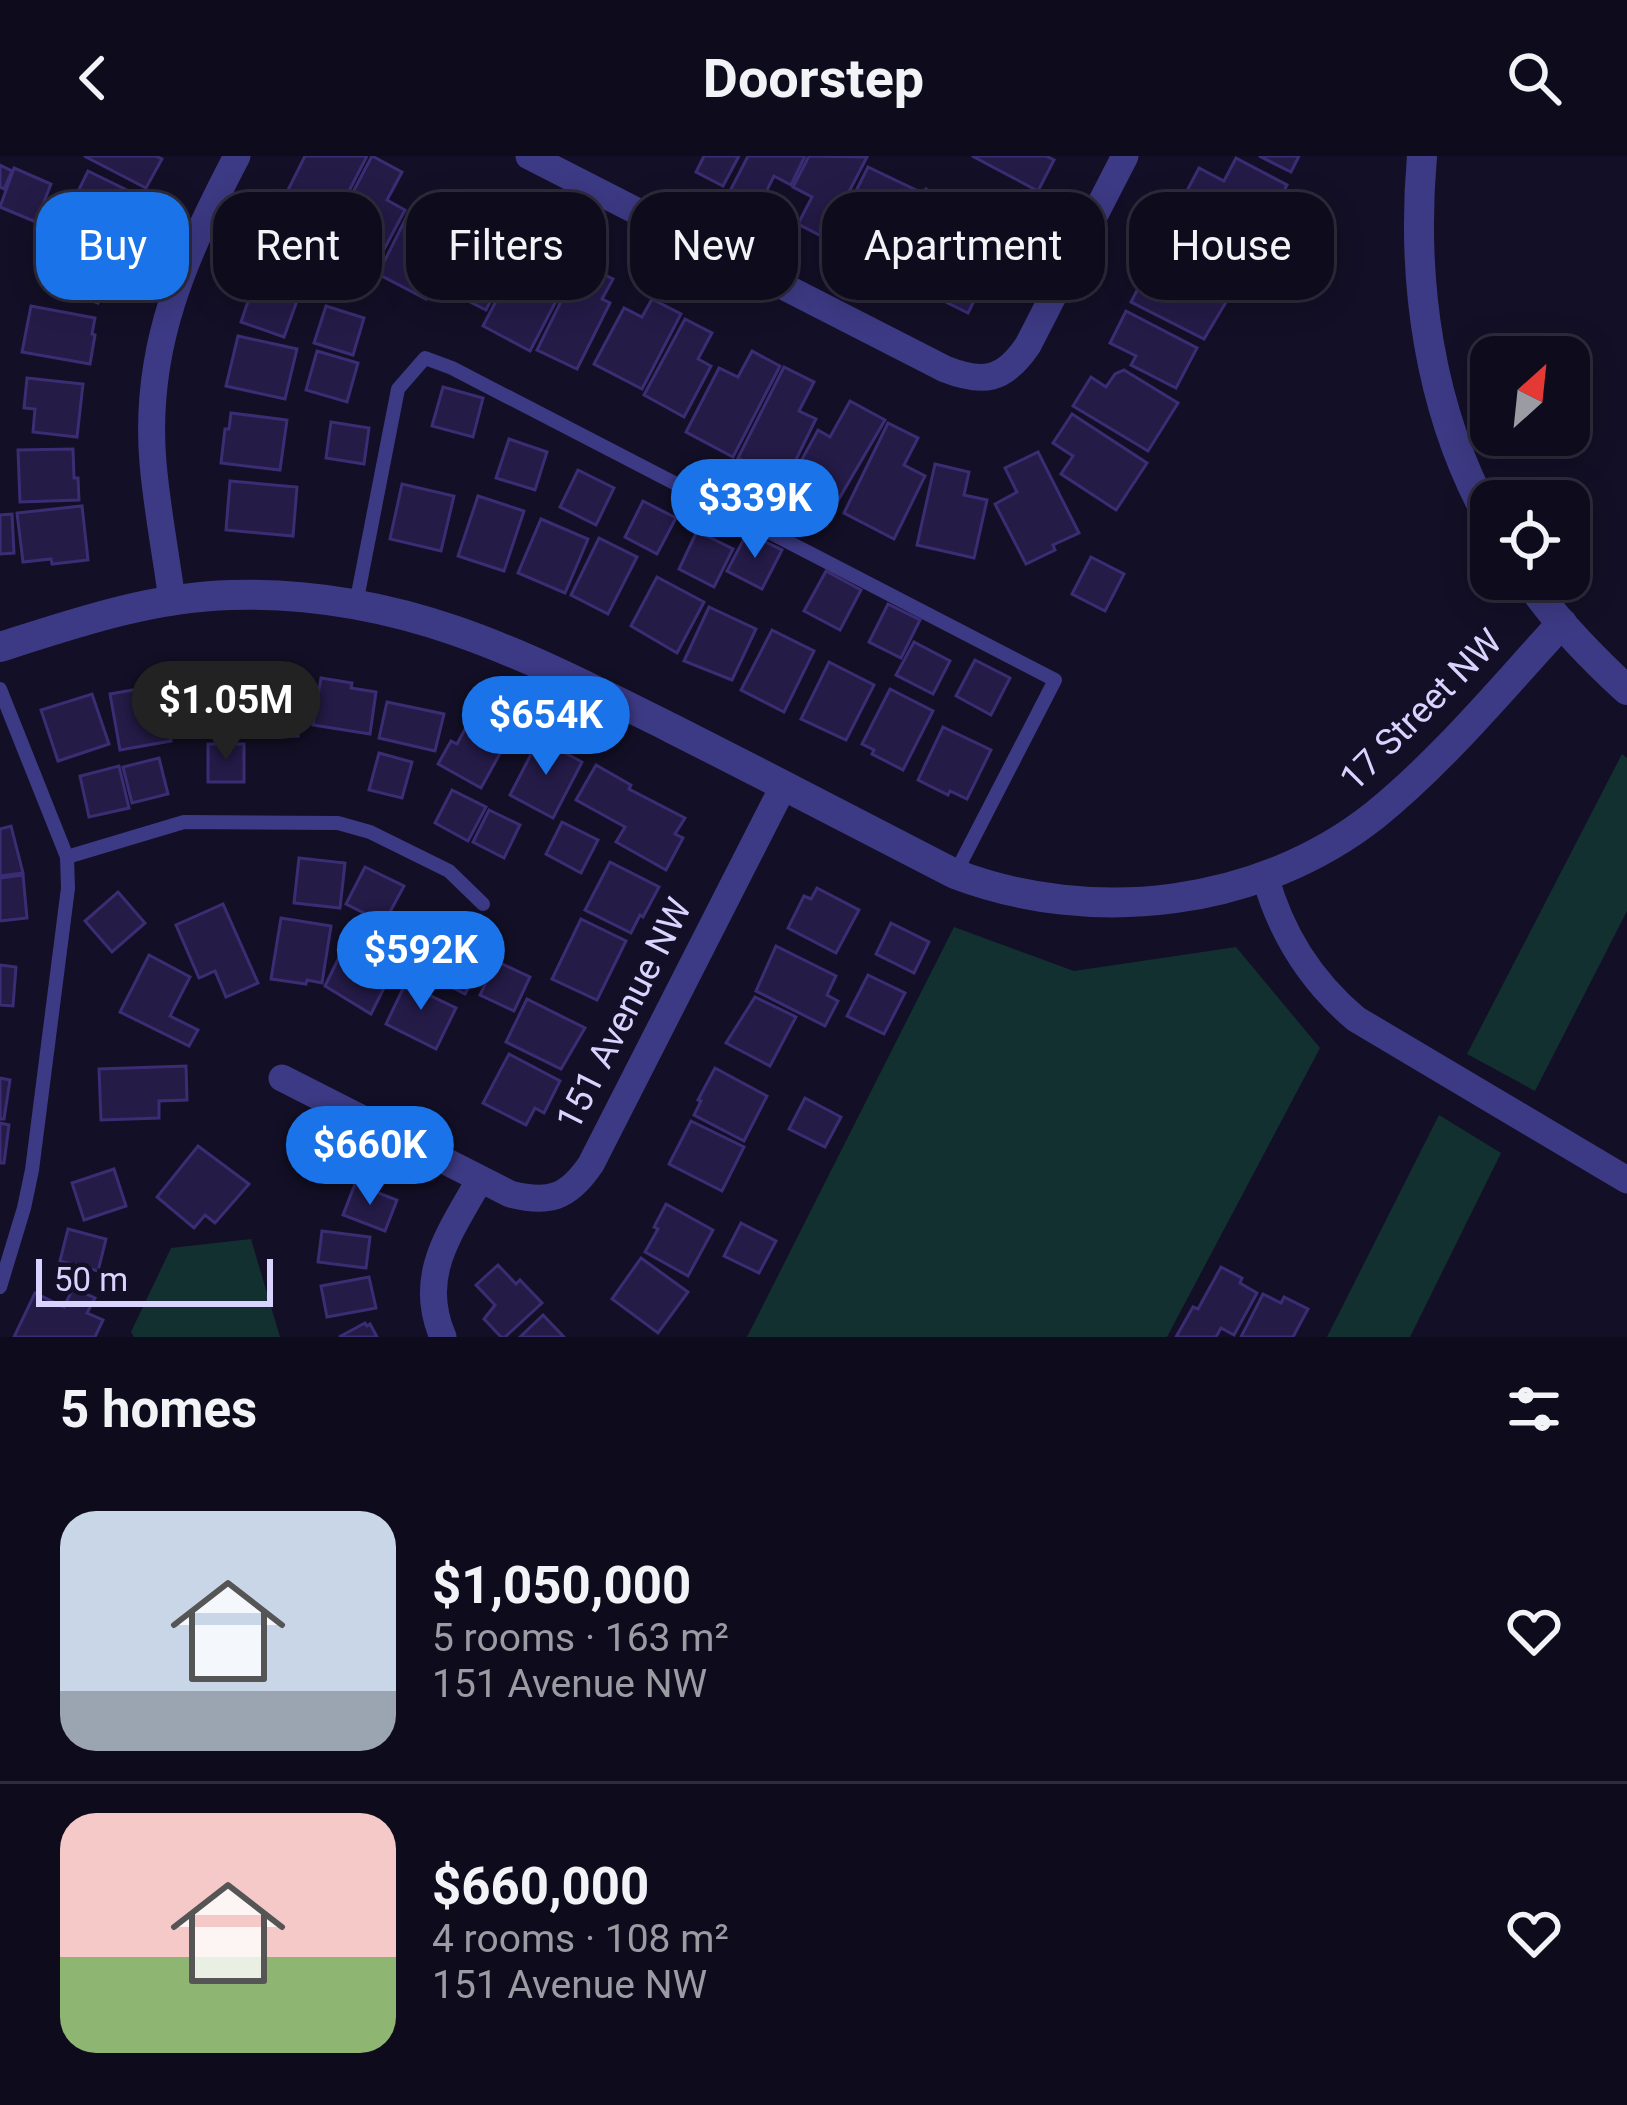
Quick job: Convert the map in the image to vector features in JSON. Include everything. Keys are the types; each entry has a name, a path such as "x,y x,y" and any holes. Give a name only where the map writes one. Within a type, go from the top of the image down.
{"street":[{"path":"172,600 153,463 158,364 188,253 237,156"},
{"path":"529,156 945,369 986,379 1005,371 1028,345 1125,156"},
{"path":"1422,156 1426,331 1450,431 1470,482"},
{"path":"0,647 172,600 272,595 356,604 497,644 955,874 1013,892 1149,902 1188,897 1265,876 1279,921 1295,951 1334,1001 1355,1019 1627,1180"},
{"path":"1544,600 1627,690"},
{"name":"17 Street NW","path":"1265,876 1323,849 1385,806 1423,772 1562,623"},
{"name":"151 Avenue NW","path":"282,1078 510,1194 531,1199 568,1191 591,1164 784,785"},
{"path":"443,1337 433,1307 434,1274 480,1179"}],"lane":[{"path":"356,604 398,389 425,358 1055,680 955,874"},
{"path":"0,689 67,856 68,888 32,1170 0,1287"},
{"path":"67,856 184,822 338,823 370,832 449,872 482,904"}],"green space":[{"path":"1622,754 1627,758 1627,911 1535,1091 1467,1054"},
{"path":"954,927 1074,971 1236,947 1320,1048 1167,1337 747,1337"},
{"path":"1439,1115 1501,1153 1410,1337 1327,1337"},
{"path":"251,1239 280,1337 134,1337 131,1332 171,1248"}],"building":[{"path":"84,156 156,156 162,159 146,188"},
{"path":"305,156 367,156 348,192 287,192"},
{"path":"372,156 402,172 387,200 405,210 382,253 382,192 353,192"},
{"path":"704,156 739,156 723,186 696,172"},
{"path":"748,156 805,156 791,185 774,176 766,192 730,191"},
{"path":"809,156 867,157 849,192 822,192 822,236 798,224 812,197 793,187"},
{"path":"972,156 1046,156 1054,160 1038,191"},
{"path":"1259,156 1299,156 1291,172"},
{"path":"1236,158 1287,185 1283,192 1186,192 1199,168 1224,181"},
{"path":"0,165 12,171 4,189 0,187"},
{"path":"868,167 918,191 918,192 856,192"},
{"path":"14,168 51,184 48,192 36,192 36,222 0,207"},
{"path":"88,171 131,192 78,192"},
{"path":"406,218 406,289 382,276 382,266"},
{"path":"248,300 297,300 284,337 241,322"},
{"path":"466,300 491,300 486,310"},
{"path":"497,300 557,300 530,351 483,326"},
{"path":"562,300 610,303 577,369 537,350"},
{"path":"651,300 681,314 642,389 594,364 624,308 642,317"},
{"path":"942,300 974,300 968,313"},
{"path":"1132,300 1227,300 1204,339"},
{"path":"31,306 95,318 90,364 22,352"},
{"path":"326,306 364,318 353,355 314,343"},
{"path":"1126,311 1197,348 1176,388 1131,365 1136,356 1110,343"},
{"path":"685,319 712,333 698,359 711,366 684,417 644,395"},
{"path":"238,336 297,349 285,399 226,386"},
{"path":"317,351 358,363 347,402 306,390"},
{"path":"752,351 780,366 733,457 686,432 719,368 738,377"},
{"path":"784,367 814,382 799,411 816,419 785,482 738,458"},
{"path":"1124,370 1178,403 1148,451 1073,406 1091,377 1106,387"},
{"path":"27,378 83,384 77,437 33,432 35,409 24,408"},
{"path":"443,387 483,398 473,437 432,426"},
{"path":"850,401 885,420 833,509 788,485 818,430 830,437"},
{"path":"231,413 287,420 280,470 221,463"},
{"path":"1072,414 1147,463 1116,510 1061,474 1073,456 1053,443"},
{"path":"331,422 369,428 364,464 326,458"},
{"path":"888,423 918,438 904,465 925,476 894,539 844,513"},
{"path":"509,439 547,452 535,490 496,478"},
{"path":"73,449 79,500 20,502 18,450"},
{"path":"1038,452 1079,533 1026,564 995,504 1017,492 1005,468"},
{"path":"935,464 969,472 964,495 987,500 974,558 917,545"},
{"path":"578,470 614,488 596,525 560,507"},
{"path":"230,481 297,487 293,536 226,530"},
{"path":"402,484 454,496 441,551 390,539"},
{"path":"478,496 524,511 504,571 458,556"},
{"path":"643,501 676,518 657,554 625,537"},
{"path":"82,506 88,560 23,562 17,513"},
{"path":"12,514 14,553 0,554 0,515"},
{"path":"541,519 588,539 565,593 518,573"},
{"path":"697,531 733,549 714,587 679,569"},
{"path":"747,533 782,550 762,589 727,571"},
{"path":"599,538 637,557 608,614 571,595"},
{"path":"1091,557 1124,574 1105,611 1072,594"},
{"path":"826,571 861,590 840,630 804,611"},
{"path":"657,577 704,602 677,653 631,626"},
{"path":"888,604 920,620 901,658 869,642"},
{"path":"709,607 756,629 732,680 684,661"},
{"path":"772,630 814,651 784,712 741,690"},
{"path":"914,642 950,661 933,694 896,675"},
{"path":"975,660 1010,678 991,715 956,696"},
{"path":"829,662 874,685 846,740 801,719"},
{"path":"240,677 240,721 188,722 187,678"},
{"path":"263,678 263,682 297,682 298,736 250,737 248,679"},
{"path":"321,678 376,692 370,734 313,725"},
{"path":"161,685 171,741 120,750 110,694"},
{"path":"890,689 933,711 903,770 862,744"},
{"path":"92,694 109,744 58,761 41,710"},
{"path":"387,702 444,714 435,751 379,738"},
{"path":"471,718 508,739 481,788 438,764 451,741 457,744"},
{"path":"943,727 991,750 967,799 918,780"},
{"path":"539,739 582,762 553,818 510,795"},
{"path":"208,744 244,744 244,782 208,782"},
{"path":"379,753 412,762 402,798 369,790"},
{"path":"159,758 168,794 132,803 123,767"},
{"path":"596,765 631,785 629,789 685,818 675,834 683,838 666,870 616,842 625,827 576,800"},
{"path":"119,766 129,808 89,817 80,776"},
{"path":"452,790 486,807 468,841 435,823"},
{"path":"489,810 520,825 504,858 473,842"},
{"path":"562,822 598,840 581,873 546,854"},
{"path":"11,826 23,873 0,876 0,829"},
{"path":"299,858 345,863 340,908 294,903"},
{"path":"610,862 659,887 631,933 585,910"},
{"path":"365,867 404,886 384,923 346,904"},
{"path":"23,875 27,918 0,921 0,878"},
{"path":"817,888 859,910 836,953 788,928 804,896 811,899"},
{"path":"118,892 145,923 112,952 85,921"},
{"path":"223,904 258,983 226,997 215,971 199,978 176,925"},
{"path":"281,918 331,926 322,983 271,979"},
{"path":"581,919 626,941 597,1000 552,979"},
{"path":"891,923 929,942 914,973 876,954"},
{"path":"347,941 395,966 371,1014 325,986"},
{"path":"451,941 484,959 465,994 432,977"},
{"path":"776,946 836,976 827,995 838,1001 825,1026 756,991"},
{"path":"149,955 190,977 170,1016 198,1030 189,1046 120,1012"},
{"path":"496,961 530,977 514,1011 480,995"},
{"path":"0,965 16,967 13,1006 0,1005"},
{"path":"410,974 431,985 427,994 456,1008 436,1049 386,1024"},
{"path":"868,975 905,993 884,1034 847,1016"},
{"path":"755,997 796,1017 770,1066 726,1043"},
{"path":"527,999 585,1028 561,1069 506,1042"},
{"path":"509,1054 560,1081 544,1113 535,1108 526,1125 483,1103"},
{"path":"186,1066 187,1100 159,1101 159,1118 101,1120 99,1069"},
{"path":"715,1068 767,1096 744,1141 694,1115"},
{"path":"0,1078 10,1080 4,1119 0,1119"},
{"path":"805,1098 841,1117 825,1147 789,1129"},
{"path":"691,1121 744,1147 722,1191 669,1164"},
{"path":"0,1123 9,1125 4,1163 0,1163"},
{"path":"198,1146 249,1184 215,1223 205,1215 194,1228 157,1197"},
{"path":"114,1169 126,1206 84,1220 72,1183"},
{"path":"355,1184 397,1200 385,1231 343,1215"},
{"path":"666,1204 713,1230 688,1276 645,1252"},
{"path":"741,1223 776,1241 759,1273 724,1256"},
{"path":"68,1229 106,1239 98,1271 60,1261"},
{"path":"322,1231 370,1237 366,1268 318,1262"},
{"path":"641,1258 688,1292 658,1333 612,1299"},
{"path":"498,1265 542,1303 505,1337 484,1319 495,1305 476,1285"},
{"path":"1221,1267 1257,1293 1234,1335 1221,1328 1216,1337 1176,1337 1193,1307 1198,1309"},
{"path":"369,1277 376,1308 327,1317 321,1286"},
{"path":"73,1288 95,1298 87,1313 103,1320 95,1337 14,1337 35,1293 64,1307"},
{"path":"1263,1294 1281,1303 1284,1297 1308,1309 1293,1337 1241,1337"},
{"path":"543,1315 564,1337 520,1337"},
{"path":"365,1323 377,1337 339,1337"}]}
